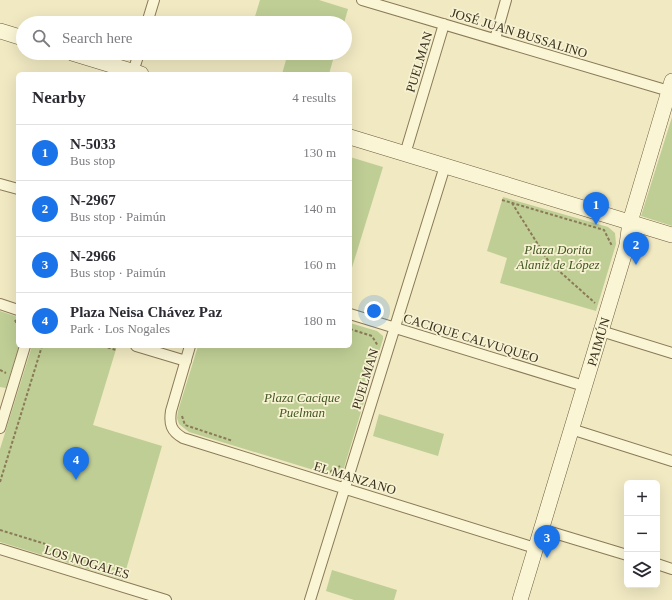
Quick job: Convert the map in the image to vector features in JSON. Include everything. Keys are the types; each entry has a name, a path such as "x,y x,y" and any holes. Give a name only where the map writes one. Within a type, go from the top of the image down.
{"street":[{"path":"149,16 154,0"},
{"name":"JOSÉ JUAN BUSSALINO","path":"362,0 495,39 670,86"},
{"path":"495,39 506,0"},
{"name":"PUELMAN","path":"405,154 444,24"},
{"path":"1,34 16,37"},
{"path":"95,60 135,72"},
{"path":"138,72 139,60"},
{"name":"PAIMÚN","path":"520,600 627,245 630,222 668,107 670,86"},
{"path":"352,138 672,235"},
{"name":"PUELMAN","path":"310,600 445,166"},
{"path":"0,184 16,188"},
{"path":"0,304 16,309"},
{"name":"CACIQUE CALVUQUEO","path":"352,315 584,386"},
{"path":"601,332 672,353"},
{"path":"0,428 24,348"},
{"path":"143,348 186,361 189,348"},
{"name":"EL MANZANO","path":"186,361 171,411 171,428 176,434 183,438 535,548"},
{"path":"571,429 672,461"},
{"path":"541,529 624,554"},
{"name":"LOS NOGALES","path":"0,549 166,600"},
{"path":"660,565 672,569"}],"path":[{"path":"502,200 604,230 612,244 610,251"},
{"path":"512,203 549,262 595,303"},
{"path":"593,310 597,296"},
{"path":"352,330 372,336 378,346"},
{"path":"0,482 41,348"},
{"path":"110,348 116,350"},
{"path":"0,370 7,373"},
{"path":"181,414 185,425 236,442"},
{"path":"324,470 331,472 342,465"},
{"path":"0,530 52,546"}],"green space":[{"path":"260,0 319,0 348,9 346,16 255,16"},
{"path":"286,60 333,60 330,72 283,72"},
{"path":"672,117 672,226 641,216"},
{"path":"352,158 383,167 352,268"},
{"name":"Plaza Dorita Alaniz de López","path":"503,197 608,227 615,233 616,244 596,311 500,283 507,258 487,251"},
{"path":"0,311 16,316 16,348 18,348 6,388 0,387"},
{"name":"Plaza Cacique Puelman","path":"352,324 377,331 383,336 344,468 339,475 330,475 189,432 179,424 177,418 197,348 352,348"},
{"path":"31,348 116,348 93,425 162,446 123,580 0,542 0,449"},
{"path":"379,414 444,434 438,456 373,436"},
{"path":"332,570 397,590 394,600 354,600 326,591"}],"place":[{"name":"N-5033","path":"596,225"},
{"name":"N-2967","path":"636,265"},
{"name":"Plaza Neisa Chávez Paz","path":"76,480"},
{"name":"N-2966","path":"547,558"}]}
